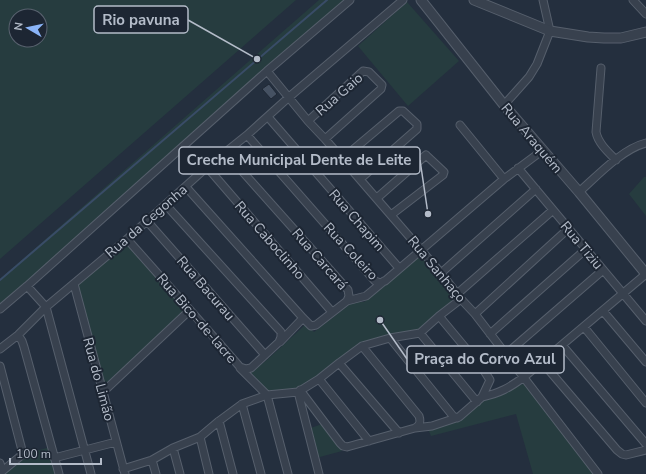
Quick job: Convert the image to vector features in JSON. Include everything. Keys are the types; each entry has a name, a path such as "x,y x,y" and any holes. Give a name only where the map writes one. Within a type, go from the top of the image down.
{"street":[{"path":"0,309 28,286 267,72 350,0"},
{"name":"Rua da Cegonha","path":"0,349 46,307 127,240 207,167 226,153 403,0"},
{"name":"Rua Araquém","path":"420,0 504,105 579,192 646,274"},
{"path":"474,0 550,31 604,38 621,38 646,32"},
{"path":"504,105 529,78 537,64 550,31 543,0"},
{"path":"633,0 646,14"},
{"path":"601,68 596,132 597,138 616,160"},
{"name":"Rua Gaio","path":"308,121 363,71 369,72 382,85 381,89 325,139"},
{"name":"Rua Sanhaço","path":"267,72 475,314 598,474"},
{"path":"342,159 399,111 403,111 417,124 417,129 360,180"},
{"name":"Rua Chapim","path":"268,117 399,268"},
{"path":"460,126 504,179"},
{"name":"Rua Coleiro","path":"247,135 375,281 380,282 385,281 504,179 542,150"},
{"path":"579,192 632,148 646,143"},
{"name":"Rua Carcará","path":"186,186 311,326 313,327 316,325 347,301 349,296 348,290 226,153"},
{"path":"376,198 426,155 444,172 443,175 391,215"},
{"name":"Rua Caboclinho","path":"207,167 332,312"},
{"name":"Rua Tiziu","path":"518,168 646,321"},
{"path":"441,273 536,189"},
{"path":"166,205 281,332 280,342"},
{"path":"124,471 152,460 173,448 200,437 242,404 267,395 299,391 319,379 339,362 362,346 390,338 420,333 458,296 553,210"},
{"name":"Rua Bacurau","path":"147,221 265,355"},
{"path":"475,314 568,228"},
{"name":"Rua Bico-de-lacre","path":"127,240 240,367 246,369 251,368 280,342 303,318"},
{"path":"490,334 586,249"},
{"path":"506,354 603,270"},
{"path":"479,399 512,386 646,274"},
{"path":"347,301 366,296 385,281"},
{"name":"Rua do Limão","path":"74,284 124,471"},
{"path":"28,286 46,307 91,474"},
{"path":"103,392 190,310"},
{"path":"603,310 646,362"},
{"path":"299,391 340,443 347,447 415,428 432,426 459,417 479,399 490,382 483,369 439,316"},
{"path":"584,327 646,403"},
{"path":"420,333 479,399"},
{"path":"18,334 24,347 59,474"},
{"path":"390,338 453,416 457,418 459,417"},
{"path":"562,345 646,444"},
{"path":"362,346 419,416 420,423 415,428"},
{"path":"339,362 399,433"},
{"path":"542,362 617,450 626,455 646,450"},
{"path":"0,366 23,454 1,472"},
{"path":"240,367 267,395 288,474"},
{"path":"319,379 369,441"},
{"path":"299,391 319,474"},
{"path":"242,404 261,474"},
{"path":"219,421 233,474"},
{"path":"200,437 209,474"},
{"path":"54,458 116,442"},
{"path":"173,448 180,474"},
{"path":"152,460 156,474"},
{"path":"0,463 1,472"}],"green space":[{"path":"0,0 296,0 0,259"},
{"path":"319,0 346,0 0,306 0,279"},
{"path":"407,2 459,61 408,106 358,46"},
{"path":"644,177 646,177 646,216 629,194"},
{"path":"127,241 188,310 104,389 75,285"},
{"path":"420,254 457,298 419,330 383,337 324,371 300,388 269,392 251,373 306,324 314,332 353,302 364,302"},
{"path":"526,384 594,474 533,474 516,414 431,436 428,429 458,419 477,403"},
{"path":"322,424 342,451 316,458 308,429"},
{"path":"51,447 58,474 0,474 23,454"}],"building":[{"path":"269,84 277,94 271,99 262,89"}],"waterway":[{"path":"0,280 327,0"}],"place":[{"name":"Rio pavuna","path":"257,59"},
{"name":"Creche Municipal Dente de Leite","path":"428,214"},
{"name":"Praça do Corvo Azul","path":"380,320"}]}
